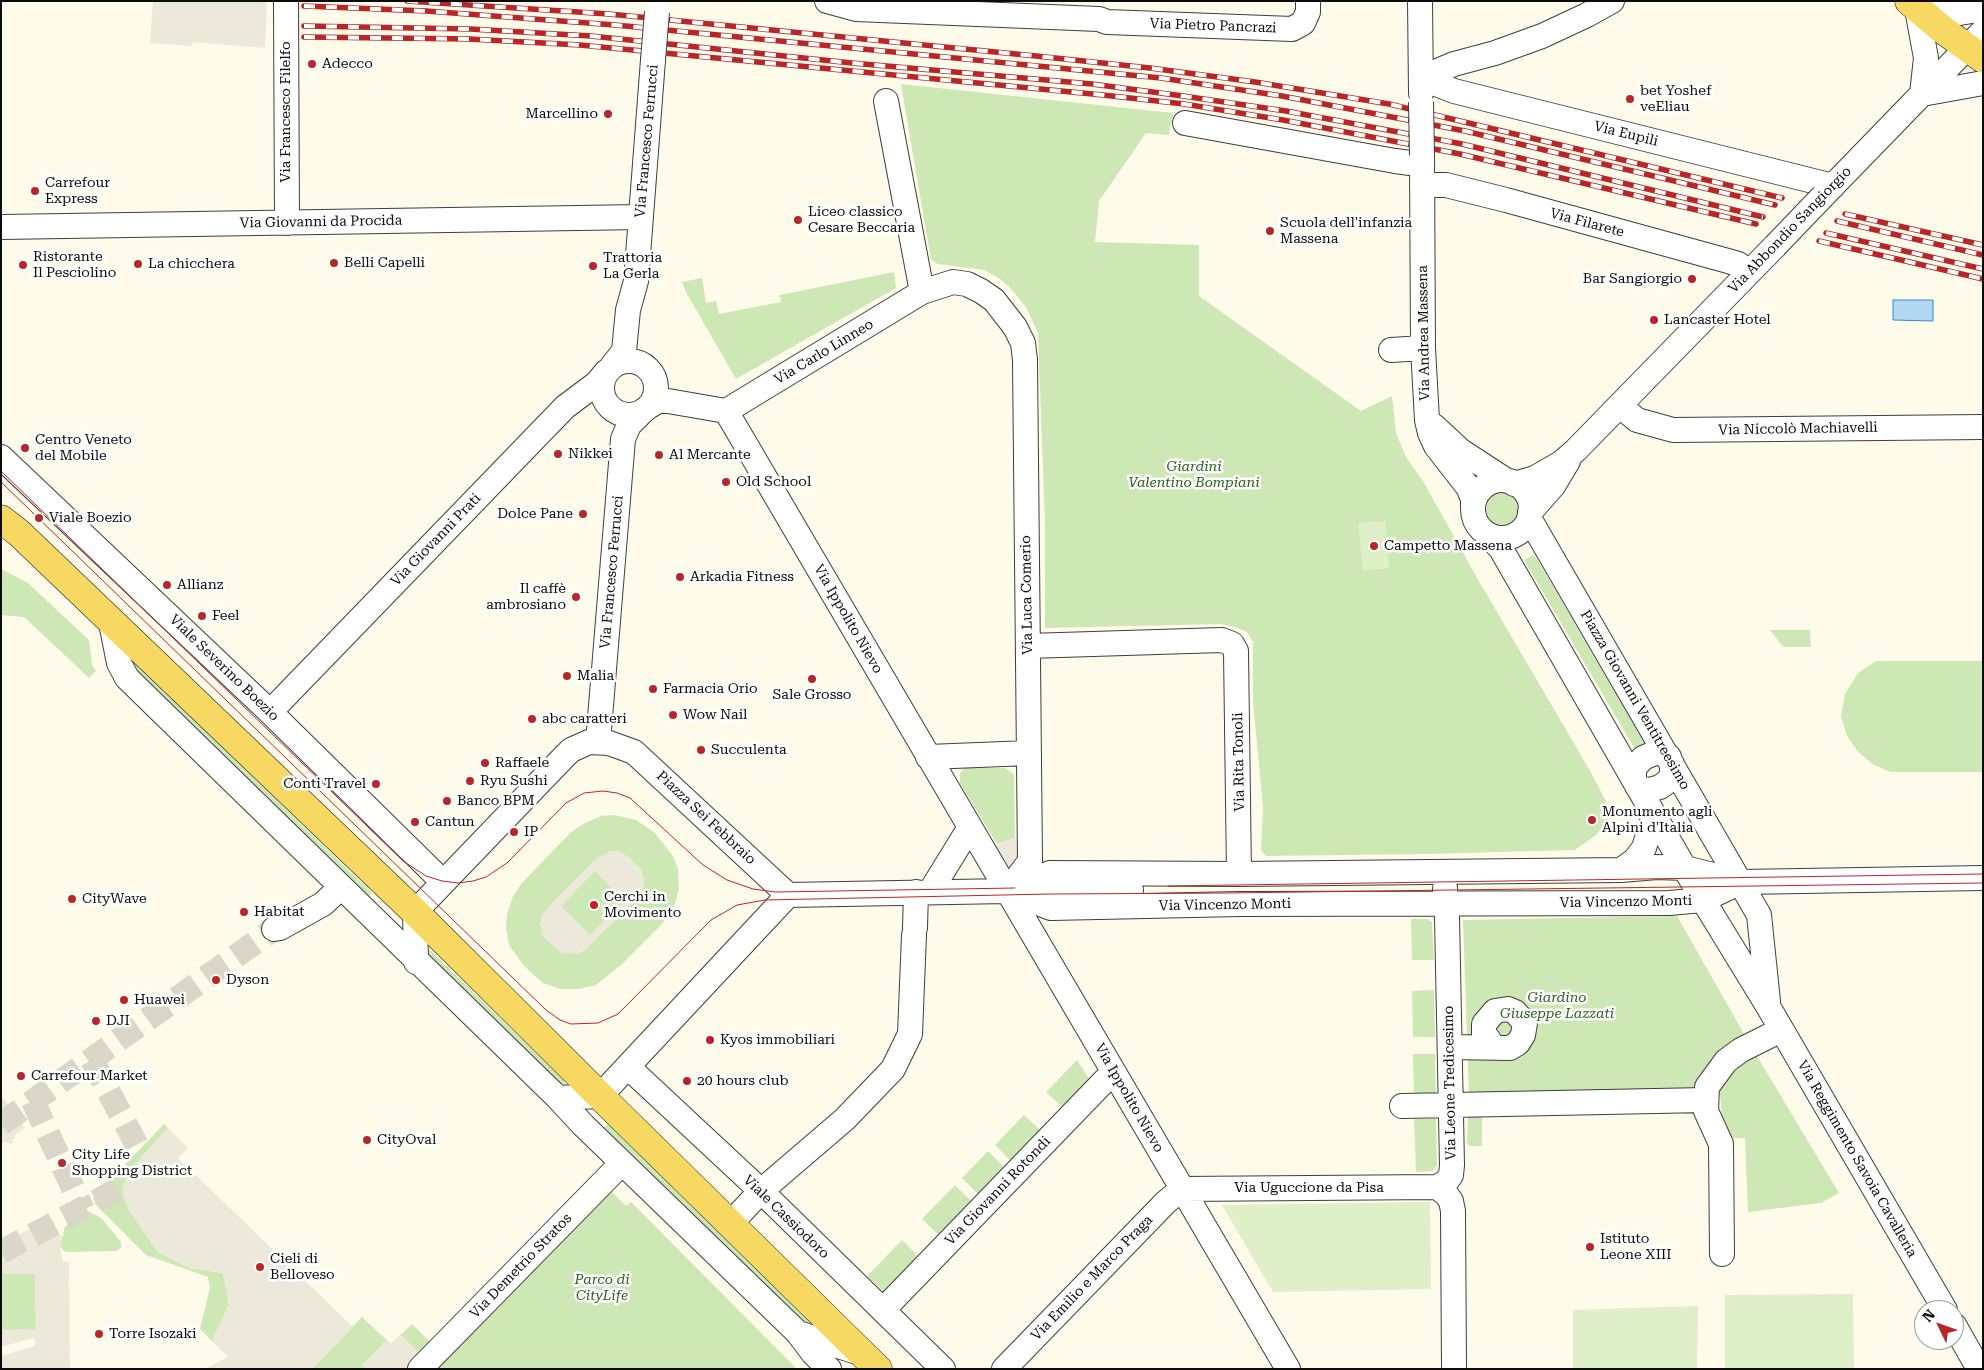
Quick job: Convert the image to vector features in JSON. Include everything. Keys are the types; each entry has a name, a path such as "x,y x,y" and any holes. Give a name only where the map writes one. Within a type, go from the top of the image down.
{"main road":[{"path":"1913,5 1977,46"},
{"path":"1,519 18,533 415,912 871,1361"},
{"path":"1,541 70,583"}],"street":[{"name":"Via Francesco Filelfo","path":"286,1 287,223"},
{"name":"Via Pietro Pancrazi","path":"826,1 856,9 1097,10 1107,22 1292,29 1303,23 1308,12 1308,1"},
{"name":"Via Andrea Massena","path":"1420,1 1424,348 1427,414 1432,439 1439,452 1468,487 1473,499 1473,507"},
{"path":"1421,78 1454,64 1495,53 1542,36 1612,1"},
{"path":"1983,9 1954,14 1913,5 1926,58 1922,94 1983,83"},
{"name":"Via Francesco Ferrucci","path":"657,7 636,281 628,310 624,351 609,369 602,381 601,390 604,399 611,409 628,415 637,414 658,402 668,400 726,411"},
{"name":"Via Abbondio Sangiorgio","path":"1511,482 1525,482 1535,478 1561,463 1576,450 1922,94 1977,46"},
{"name":"Via Eupili","path":"1421,78 1454,91 1828,191"},
{"path":"886,101 922,292"},
{"path":"1185,123 1410,163 1422,167"},
{"name":"Via Filarete","path":"1422,167 1446,185 1728,261 1738,264 1749,272"},
{"name":"Via Giovanni da Procida","path":"1,227 640,217"},
{"name":"Via Francesco Ferrucci","path":"598,742 623,439 629,425 646,409 655,396 656,387 642,352 642,310 636,281"},
{"name":"Via Carlo Linneo","path":"726,411 922,292 953,282 967,284 994,300"},
{"name":"Via Luca Comerio","path":"994,300 1015,327 1022,343 1025,360 1025,517 1030,861 1008,891"},
{"path":"1391,350 1424,348"},
{"path":"609,369 630,360 639,362 650,370"},
{"name":"Via Giovanni Prati","path":"270,712 565,407 597,383 609,369"},
{"name":"Via Niccolò Machiavelli","path":"1620,406 1637,420 1673,430 1983,427"},
{"name":"Via Ippolito Nievo","path":"726,411 1288,1369"},
{"path":"1427,414 1436,429 1455,446 1511,482 1526,495 1530,504 1529,515 1522,530 1510,537 1500,538 1487,534"},
{"name":"Via Abbondio Sangiorgio","path":"1529,515 1553,486 1576,450"},
{"name":"Viale Severino Boezio","path":"1,457 270,712 443,882"},
{"path":"1511,482 1493,482 1485,486 1478,493 1473,507 1475,520 1480,528 1501,549 1694,884"},
{"name":"Piazza Giovanni Ventitreesimo","path":"1529,515 1741,882"},
{"path":"111,623 119,662 127,678 416,962 558,1098 614,1155 798,1332 813,1353 829,1369"},
{"name":"Via Rita Tonoli","path":"1028,646 1222,640 1232,644 1236,650 1240,874"},
{"name":"Piazza Sei Febbraio","path":"415,912 571,750 589,742 620,746 634,752 788,895"},
{"path":"1636,783 1634,768 1643,758 1657,752 1671,760"},
{"path":"928,757 1029,753"},
{"path":"1621,870 1635,860 1644,848 1654,815"},
{"path":"730,1224 761,1191 845,1119 893,1069 910,1034 914,931 923,892 970,827"},
{"name":"Via Vincenzo Monti","path":"788,895 1008,891 1051,908 1240,904 1657,867 1694,884 1983,878"},
{"name":"Via Vincenzo Monti","path":"1008,891 1050,873 1240,874 1669,903 1694,884 1741,882"},
{"name":"Via Reggimento Savoia Cavalleria","path":"1741,882 1759,915 1769,1008"},
{"name":"Via Reggimento Savoia Cavalleria","path":"1694,884 1769,1008 1939,1300"},
{"path":"274,929 280,928 323,904 341,887"},
{"name":"Via Leone Tredicesimo","path":"1437,1187 1446,1182 1451,1175 1452,1165 1445,887"},
{"path":"558,1098 600,1096 788,895"},
{"path":"415,912 416,962"},
{"path":"1450,1047 1510,1048 1518,1043 1523,1035 1525,1023 1515,1012 1508,1009 1495,1010 1484,1024 1484,1034 1489,1040"},
{"path":"1722,1254 1721,1144 1706,1111 1708,1087 1726,1061 1740,1050 1781,1030"},
{"name":"Viale Cassiodoro","path":"628,1067 761,1191 943,1369"},
{"name":"Via Giovanni Rotondi","path":"883,1310 1113,1072"},
{"path":"1402,1106 1706,1100"},
{"name":"Via Demetrio Stratos","path":"420,1369 614,1155"},
{"path":"1437,1187 1451,1201 1453,1210 1454,1369"},
{"name":"Via Uguccione da Pisa","path":"1182,1189 1437,1187"},
{"name":"Via Emilio e Marco Praga","path":"1004,1369 1166,1202 1182,1189"},
{"path":"798,1332 871,1361"},
{"path":"1964,1343 1980,1369"}],"green space":[{"name":"Giardini Valentino Bompiani","path":"901,84 1173,113 1169,135 1146,133 1099,201 1095,242 1199,245 1199,296 1361,411 1392,396 1396,433 1406,457 1423,481 1608,805 1608,821 1596,835 1575,850 1266,856 1261,850 1263,807 1253,701 1253,642 1247,632 1221,624 1045,628 1045,525 1038,333 1026,307 999,278 984,270 938,264 931,260"},
{"path":"894,272 896,288 736,379 682,282 702,278 706,303 716,301 719,314 781,302 780,295"},
{"path":"1503,492 1510,493 1515,497 1519,502 1519,516 1515,521 1510,525 1503,526 1496,525 1491,521 1487,516 1486,509 1487,502 1491,497 1496,493"},
{"name":"Campetto Massena","path":"1385,521 1389,568 1363,571 1358,523"},
{"path":"1534,554 1613,689 1619,692 1652,749 1639,756 1524,560"},
{"path":"1,569 28,583 89,640 92,665 96,671 89,678 24,617 1,615"},
{"path":"1770,630 1810,630 1811,647 1783,647"},
{"path":"127,655 372,893 366,899 125,663"},
{"path":"1876,661 1983,661 1983,772 1891,772 1874,765 1858,752 1847,736 1841,716 1845,694 1858,673"},
{"path":"965,768 1005,768 1014,774 1015,838 997,844 960,783 960,773"},
{"path":"615,815 636,820 654,832 673,856 678,869 679,889 674,907 663,923 621,965 596,985 579,989 560,989 543,983 524,966 509,945 506,928 507,914 513,896 522,883 570,833 583,824 601,816"},
{"name":"Giardino Giuseppe Lazzati","path":"1677,916 1751,1046 1839,1193 1821,1203 1748,1212 1745,1138 1724,1138 1720,1094 1596,1092 1469,1097 1463,920"},
{"path":"1411,919 1427,919 1432,922 1434,960 1412,960"},
{"path":"430,950 564,1080 565,1084 562,1087 425,952"},
{"path":"1434,990 1435,1037 1413,1037 1412,991"},
{"path":"1413,1054 1435,1054 1436,1099 1414,1100"},
{"path":"1077,1060 1090,1080 1063,1108 1046,1092"},
{"path":"1482,1111 1482,1146 1470,1146 1467,1143 1468,1114"},
{"path":"1024,1115 1041,1131 1012,1162 995,1145"},
{"path":"1414,1119 1436,1119 1437,1166 1432,1171 1416,1172"},
{"path":"608,1123 827,1335 805,1326 603,1129"},
{"path":"164,1124 168,1128 129,1171 123,1187 124,1198 129,1210 158,1252 190,1268 223,1273 229,1305 212,1341 200,1329 210,1288 208,1277 146,1255 96,1205 93,1198"},
{"path":"988,1151 1005,1168 979,1195 962,1178"},
{"name":"Parco di CityLife","path":"597,1177 626,1206 631,1202 797,1369 312,1369 362,1317 391,1344 412,1324 431,1343"},
{"path":"955,1185 972,1202 940,1236 922,1219"},
{"path":"1430,1202 1431,1289 1273,1292 1222,1205"},
{"path":"83,1208 102,1219 121,1242 121,1248 116,1251 66,1252 62,1249 60,1246 65,1227"},
{"path":"902,1240 919,1257 884,1292 867,1276"},
{"path":"35,1273 36,1330 1,1330 1,1274"},
{"path":"1853,1294 1854,1369 1725,1369 1725,1295"},
{"path":"1698,1306 1697,1369 1573,1369 1573,1310"}],"shaded area":[{"path":"153,1 267,1 265,48 192,42 192,46 150,43"},
{"path":"1018,837 1018,861 1011,868 1007,865 995,845"},
{"path":"616,850 629,857 641,869 645,883 642,891 634,902 584,951 577,954 562,953 543,937 540,923 542,915 597,858","holes":["595,871 624,900 590,935 561,906"]},
{"path":"1,1095 25,1128 16,1134 12,1144 1,1143"},
{"path":"168,1128 188,1148 178,1158 353,1327 312,1369 208,1369 208,1367 228,1357 212,1341 229,1305 223,1273 190,1268 158,1252 129,1210 124,1198 123,1187 129,1171"},
{"path":"40,1226 62,1236 60,1246 63,1262 69,1262 70,1369 1,1369 1,1356 35,1346 35,1341 33,1338 1,1347 1,1330 36,1329 35,1274 1,1274 1,1240"},
{"path":"401,1335 432,1365 429,1369 366,1369 362,1365 387,1340 392,1344"}],"water":[{"path":"1893,300 1933,300 1933,321 1893,320"}],"tunnel":[{"path":"1,1124 274,929"},
{"path":"92,1060 142,1155"},
{"path":"33,1101 83,1210"},
{"path":"1,1252 123,1187"}],"tram line":[{"path":"1,471 403,861 426,876 458,883 486,877 507,863 566,803 584,793 603,791 617,793 630,798 703,865 727,880 753,889 775,892 1015,888"},
{"path":"1,482 546,1010 560,1020 571,1024 598,1023 618,1014 711,920 737,905 765,900 1050,894 1983,883"},
{"path":"1168,886 1983,874"}],"railway":[{"path":"407,1 609,14 1036,56 1150,68 1255,82 1389,104 1782,198"},
{"path":"304,6 426,11 615,25 1161,78 1282,96 1465,131 1775,205"},
{"path":"304,26 470,29 591,36 852,63 1092,84 1286,111 1462,144 1763,217"},
{"path":"304,37 469,39 580,45 1184,104 1283,120 1460,154 1756,224"},
{"path":"1845,214 1983,245"},
{"path":"1837,221 1983,255"},
{"path":"1826,233 1983,269"},
{"path":"1819,241 1983,279"}],"place":[{"name":"Adecco","path":"312,64"},
{"name":"bet Yoshef veEliau","path":"1630,99"},
{"name":"Marcellino","path":"608,114"},
{"name":"Carrefour Express","path":"35,191"},
{"name":"Liceo classico Cesare Beccaria","path":"798,220"},
{"name":"Scuola dell'infanzia Massena","path":"1270,231"},
{"name":"Belli Capelli","path":"334,263"},
{"name":"La chicchera","path":"138,264"},
{"name":"Ristorante Il Pesciolino","path":"23,265"},
{"name":"Trattoria La Gerla","path":"593,266"},
{"name":"Bar Sangiorgio","path":"1692,279"},
{"name":"Lancaster Hotel","path":"1654,320"},
{"name":"Centro Veneto del Mobile","path":"25,448"},
{"name":"Nikkei","path":"558,454"},
{"name":"Al Mercante","path":"659,455"},
{"name":"Old School","path":"726,482"},
{"name":"Dolce Pane","path":"583,514"},
{"name":"Viale Boezio","path":"39,518"},
{"name":"Campetto Massena","path":"1374,546"},
{"name":"Arkadia Fitness","path":"680,577"},
{"name":"Allianz","path":"167,585"},
{"name":"Il caffè ambrosiano","path":"576,597"},
{"name":"Feel","path":"202,616"},
{"name":"Malia","path":"567,676"},
{"name":"Sale Grosso","path":"812,679"},
{"name":"Farmacia Orio","path":"653,689"},
{"name":"Wow Nail","path":"673,715"},
{"name":"abc caratteri","path":"532,719"},
{"name":"Succulenta","path":"701,750"},
{"name":"Raffaele","path":"485,763"},
{"name":"Ryu Sushi","path":"470,781"},
{"name":"Conti Travel","path":"376,784"},
{"name":"Banco BPM","path":"447,801"},
{"name":"Monumento agli Alpini d'Italia","path":"1592,820"},
{"name":"Cantun","path":"415,822"},
{"name":"IP","path":"514,832"},
{"name":"CityWave","path":"72,899"},
{"name":"Cerchi in Movimento","path":"594,905"},
{"name":"Habitat","path":"244,912"},
{"name":"Dyson","path":"216,980"},
{"name":"Huawei","path":"124,1000"},
{"name":"DJI","path":"96,1021"},
{"name":"Kyos immobiliari","path":"710,1040"},
{"name":"Carrefour Market","path":"21,1076"},
{"name":"20 hours club","path":"687,1081"},
{"name":"CityOval","path":"367,1140"},
{"name":"City Life Shopping District","path":"62,1163"},
{"name":"Istituto Leone XIII","path":"1590,1247"},
{"name":"Cieli di Belloveso","path":"260,1267"},
{"name":"Torre Isozaki","path":"99,1334"}]}
